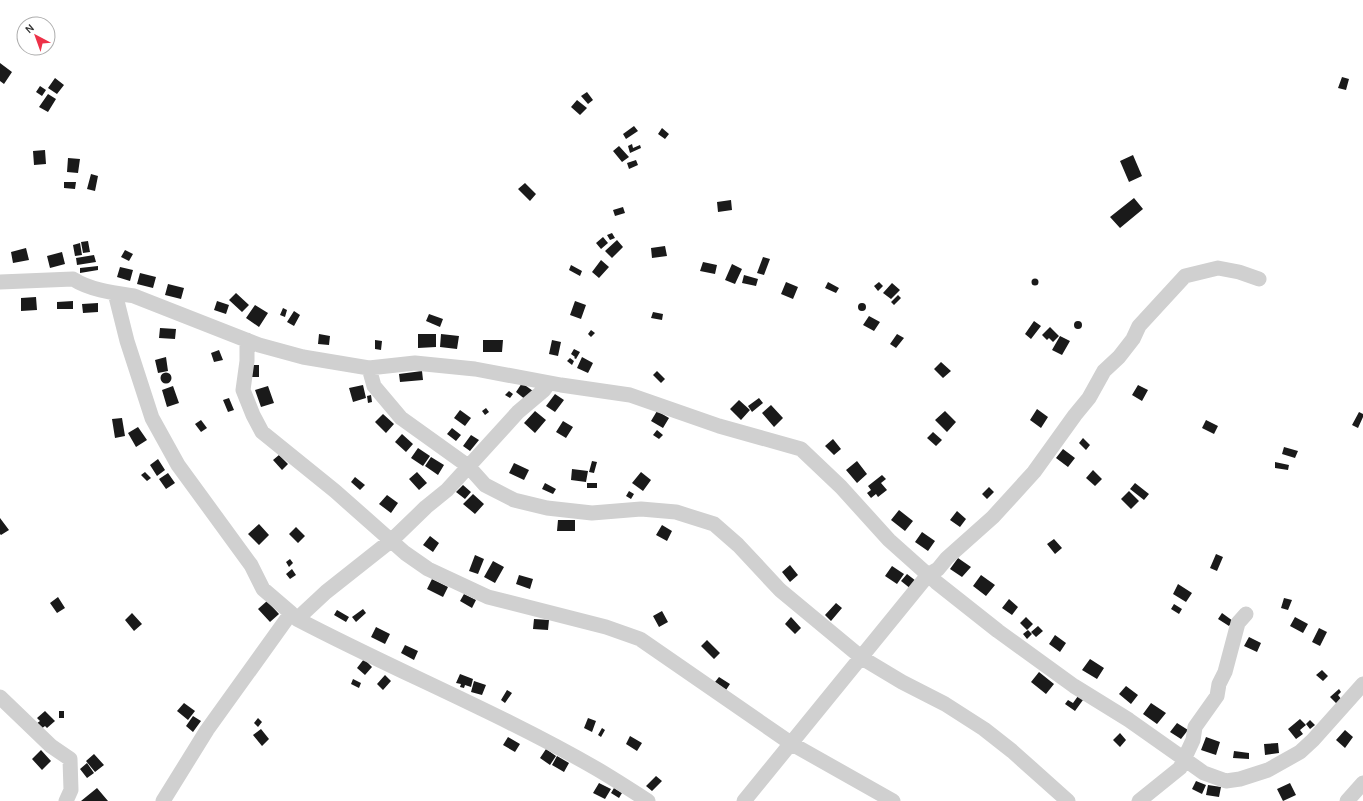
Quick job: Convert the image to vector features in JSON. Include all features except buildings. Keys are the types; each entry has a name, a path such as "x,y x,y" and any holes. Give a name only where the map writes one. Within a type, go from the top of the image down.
{"street":[{"path":"744,801 792,744 928,575 938,569 947,558 993,517 1034,472 1089,398 1104,371 1119,357 1133,339 1139,326 1185,276 1218,268 1240,272 1259,279"},
{"path":"0,282 73,279 80,283 115,293 134,296 247,340 303,357 368,368 415,363 475,369 549,383 630,395 719,426 801,449 841,487 889,540 928,575 1027,652 1204,773 1226,781 1240,779 1268,770 1300,752 1313,740 1363,684"},
{"path":"115,293 127,341 152,418 178,465 251,565 263,589 294,616 354,649 506,721 597,769 648,801"},
{"path":"247,340 247,361 243,390 253,416 262,432 335,490 391,540 428,569 488,597 606,627 640,639 792,744 893,801"},
{"path":"368,368 374,386 402,418 468,466 485,485 514,500 547,508 592,513 641,509 669,512 714,524 738,545 780,590 862,658 902,682 945,704 984,729 1012,751 1068,801"},
{"path":"163,801 207,730 294,616 362,566 426,507 447,490 518,412 544,390 549,383"},
{"path":"1139,801 1180,768 1193,740 1196,727 1218,696 1219,684 1225,672 1238,623 1246,614"},
{"path":"0,697 51,746 70,759 71,790 66,801"},
{"path":"1347,801 1363,783"}]}
